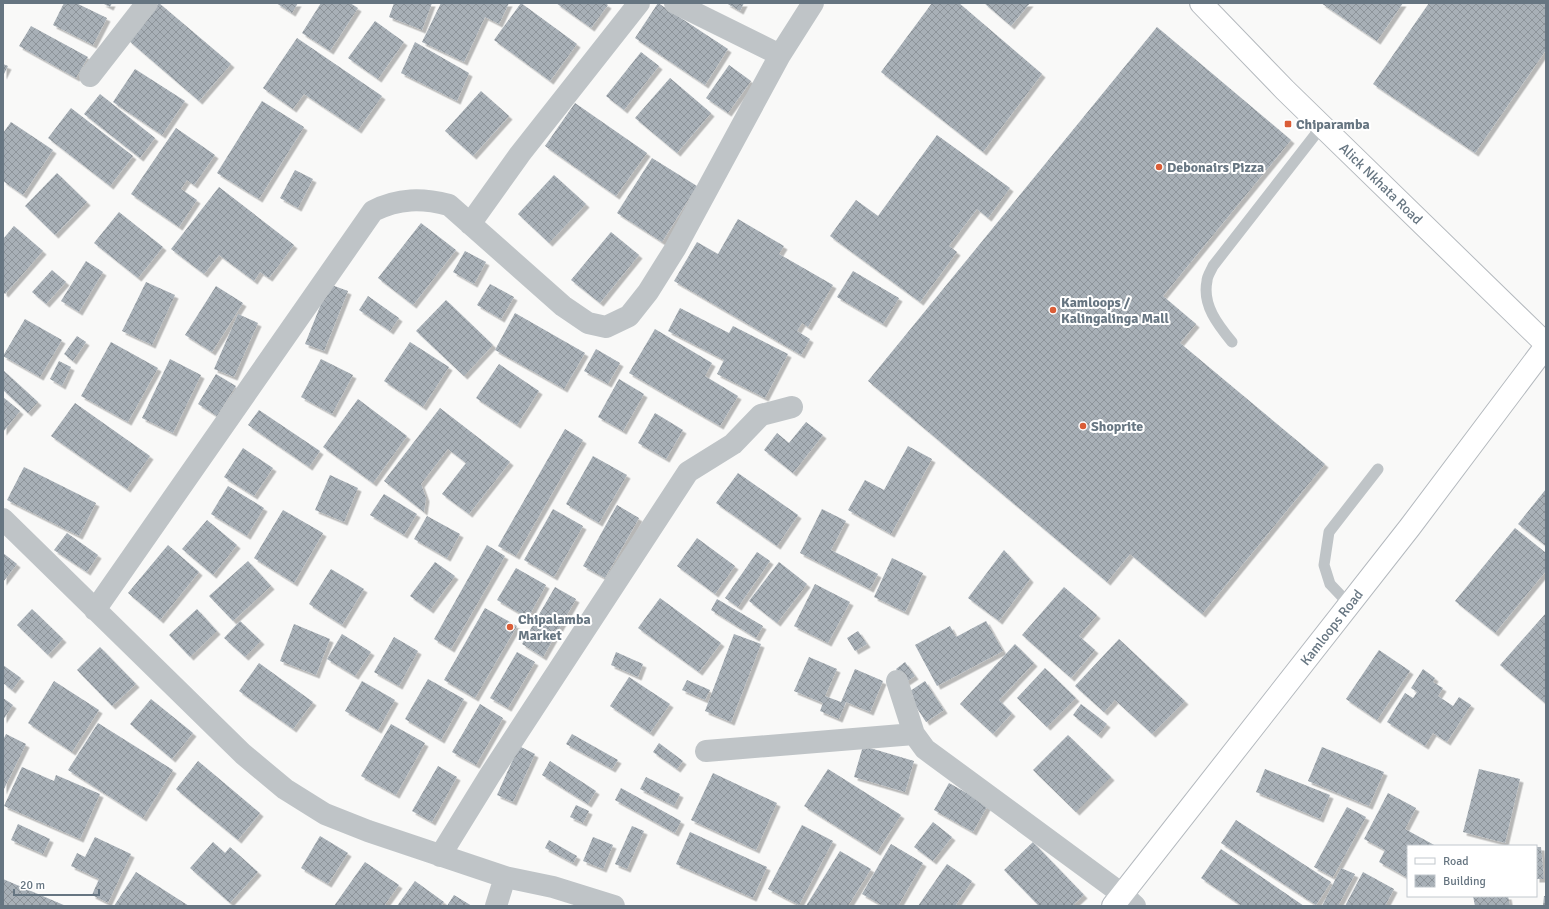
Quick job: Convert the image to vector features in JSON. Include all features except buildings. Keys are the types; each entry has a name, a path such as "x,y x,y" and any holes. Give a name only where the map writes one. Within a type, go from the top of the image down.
{"main road":[{"name":"Alick Nkhata Road","path":"1201,3 1322,126 1546,345"},
{"name":"Kamloops Road","path":"1123,902 1349,604 1410,527 1546,345"}],"street":[{"path":"90,76 147,3"},
{"path":"470,224 520,154 639,3"},
{"path":"675,3 780,55"},
{"path":"95,610 373,211 389,203 407,199 429,200 449,206 563,306 588,323 606,327 629,316 648,292 676,249 780,55 813,3"},
{"path":"440,856 490,775 688,472 733,444 760,415 792,407"},
{"path":"3,519 243,754 285,789 325,814 368,832 505,876 553,887 614,906"},
{"path":"897,680 914,734 925,749 1123,902"},
{"path":"706,750 914,734"},
{"path":"496,906 505,876"}],"lane":[{"path":"1232,342 1215,321 1208,304 1206,282 1213,266 1322,126"},
{"path":"1349,604 1330,584 1324,565 1329,532 1378,469"}],"place":[{"name":"Chiparamba","path":"1288,124"},
{"name":"Debonairs Pizza","path":"1159,167"},
{"name":"Kamloops / Kalingalinga Mall","path":"1053,310"},
{"name":"Shoprite","path":"1083,426"},
{"name":"Chipalamba Market","path":"510,627"}]}
